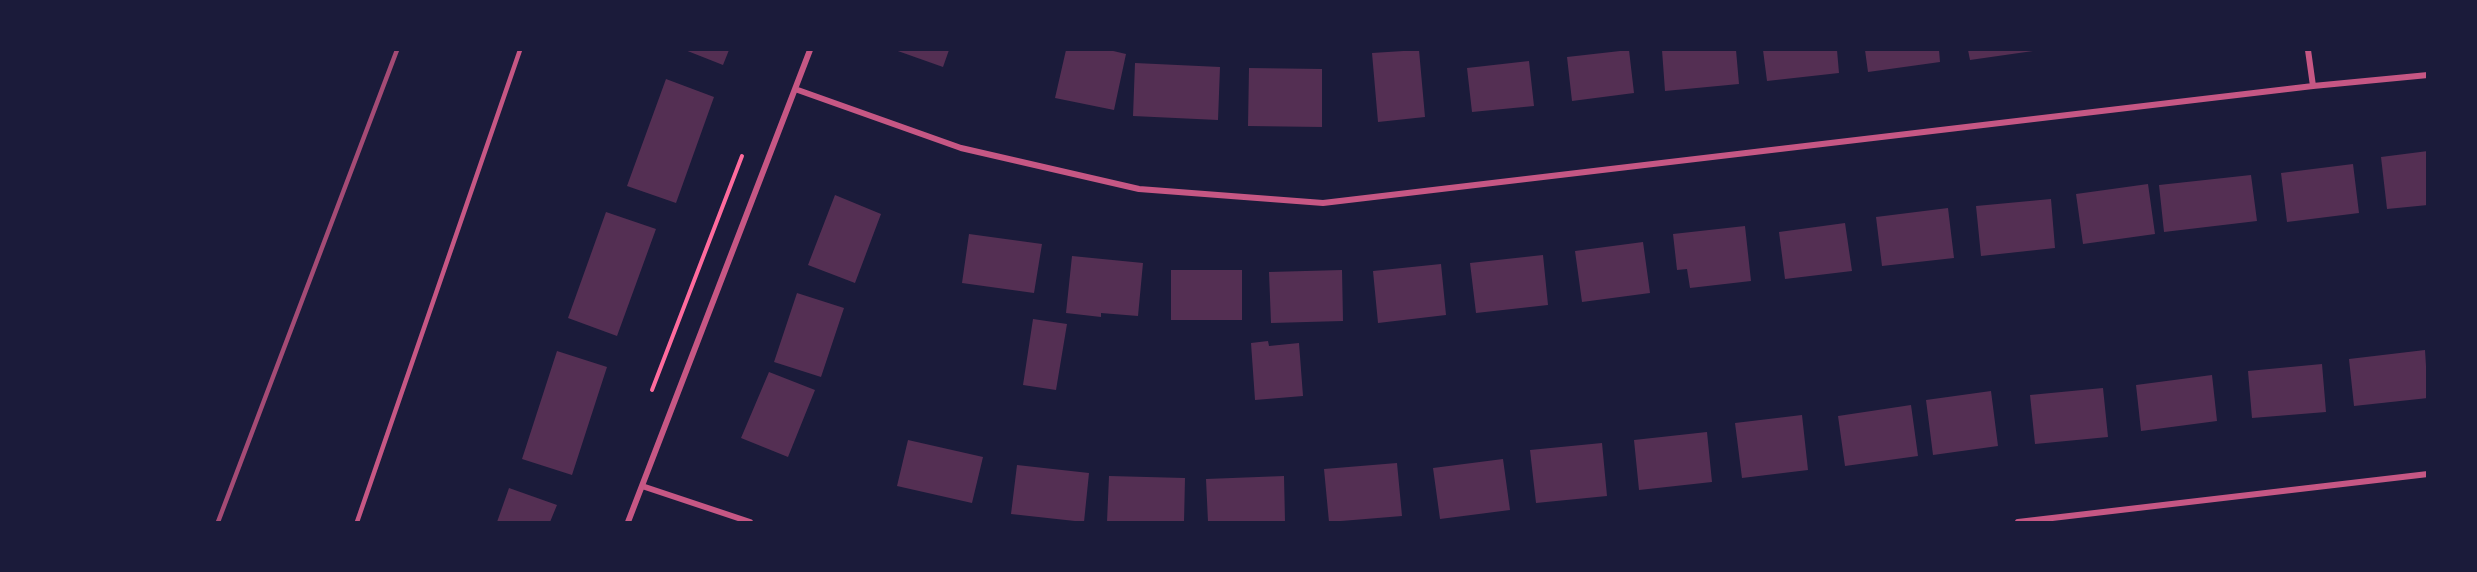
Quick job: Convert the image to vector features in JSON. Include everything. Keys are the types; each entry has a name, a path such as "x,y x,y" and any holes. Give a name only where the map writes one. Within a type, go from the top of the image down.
{"street":[{"path":"628,522 810,50"},
{"path":"2308,50 2313,86"},
{"path":"795,88 961,148 1139,189 1323,203 2313,86 2427,75"},
{"path":"2018,522 2427,474"},
{"path":"642,486 750,522"}],"lane":[{"path":"357,522 520,50"}],"path":[{"path":"649,397 743,153"}],"building":[{"path":"685,50 729,50 723,65"},
{"path":"895,50 949,50 943,67"},
{"path":"1066,50 1109,50 1126,54 1114,110 1055,98"},
{"path":"1419,50 1425,117 1378,122 1372,53"},
{"path":"1629,50 1634,93 1572,101 1567,57"},
{"path":"1662,50 1736,50 1739,84 1665,91"},
{"path":"1763,50 1837,50 1839,73 1767,81"},
{"path":"1865,50 1939,50 1940,62 1868,72"},
{"path":"1968,50 2032,50 2033,51 1970,60"},
{"path":"1529,61 1534,106 1472,112 1467,68"},
{"path":"1135,63 1220,67 1218,120 1133,116"},
{"path":"1249,68 1322,69 1322,127 1248,126"},
{"path":"666,79 714,97 676,203 627,186"},
{"path":"2428,151 2428,205 2387,209 2381,157"},
{"path":"2353,164 2359,213 2287,222 2281,173"},
{"path":"2251,175 2257,221 2164,232 2159,185"},
{"path":"2148,184 2155,234 2083,244 2076,194"},
{"path":"835,195 881,214 855,283 808,265"},
{"path":"2051,199 2055,248 1981,256 1976,206"},
{"path":"1948,208 1954,258 1882,266 1876,217"},
{"path":"606,212 656,229 617,336 568,318"},
{"path":"1845,223 1852,271 1785,279 1779,232"},
{"path":"1745,226 1751,281 1690,288 1687,269 1677,270 1673,234"},
{"path":"969,234 1042,244 1034,293 962,283"},
{"path":"1643,242 1650,293 1582,302 1575,251"},
{"path":"1543,255 1548,305 1476,313 1470,263"},
{"path":"1072,256 1143,263 1138,316 1101,313 1101,317 1066,313"},
{"path":"1441,264 1446,315 1378,323 1373,271"},
{"path":"1171,270 1242,270 1242,320 1171,320"},
{"path":"1342,270 1343,321 1271,323 1269,272"},
{"path":"797,293 844,308 821,377 774,362"},
{"path":"1033,319 1067,324 1056,390 1023,385"},
{"path":"1268,341 1269,346 1299,343 1303,396 1255,400 1251,343"},
{"path":"2425,350 2428,398 2354,406 2349,359"},
{"path":"557,351 607,367 572,475 522,459"},
{"path":"2322,364 2326,412 2252,418 2248,371"},
{"path":"769,372 815,390 788,457 741,438"},
{"path":"2212,375 2217,421 2141,431 2136,385"},
{"path":"2103,388 2108,437 2035,444 2030,395"},
{"path":"1991,391 1998,446 1933,455 1926,400"},
{"path":"1911,405 1918,456 1845,466 1838,416"},
{"path":"1802,415 1808,470 1742,478 1735,423"},
{"path":"1707,432 1712,482 1639,490 1634,440"},
{"path":"908,440 983,457 972,503 897,486"},
{"path":"1602,443 1607,496 1536,503 1530,450"},
{"path":"1503,459 1510,510 1440,519 1433,468"},
{"path":"1397,463 1402,516 1329,522 1324,469"},
{"path":"1017,465 1089,473 1084,522 1011,514"},
{"path":"1109,476 1185,478 1184,522 1107,522"},
{"path":"1284,476 1285,522 1208,522 1206,479"},
{"path":"509,488 557,505 550,522 497,522"}],"railway":[{"path":"218,522 397,50"}]}
